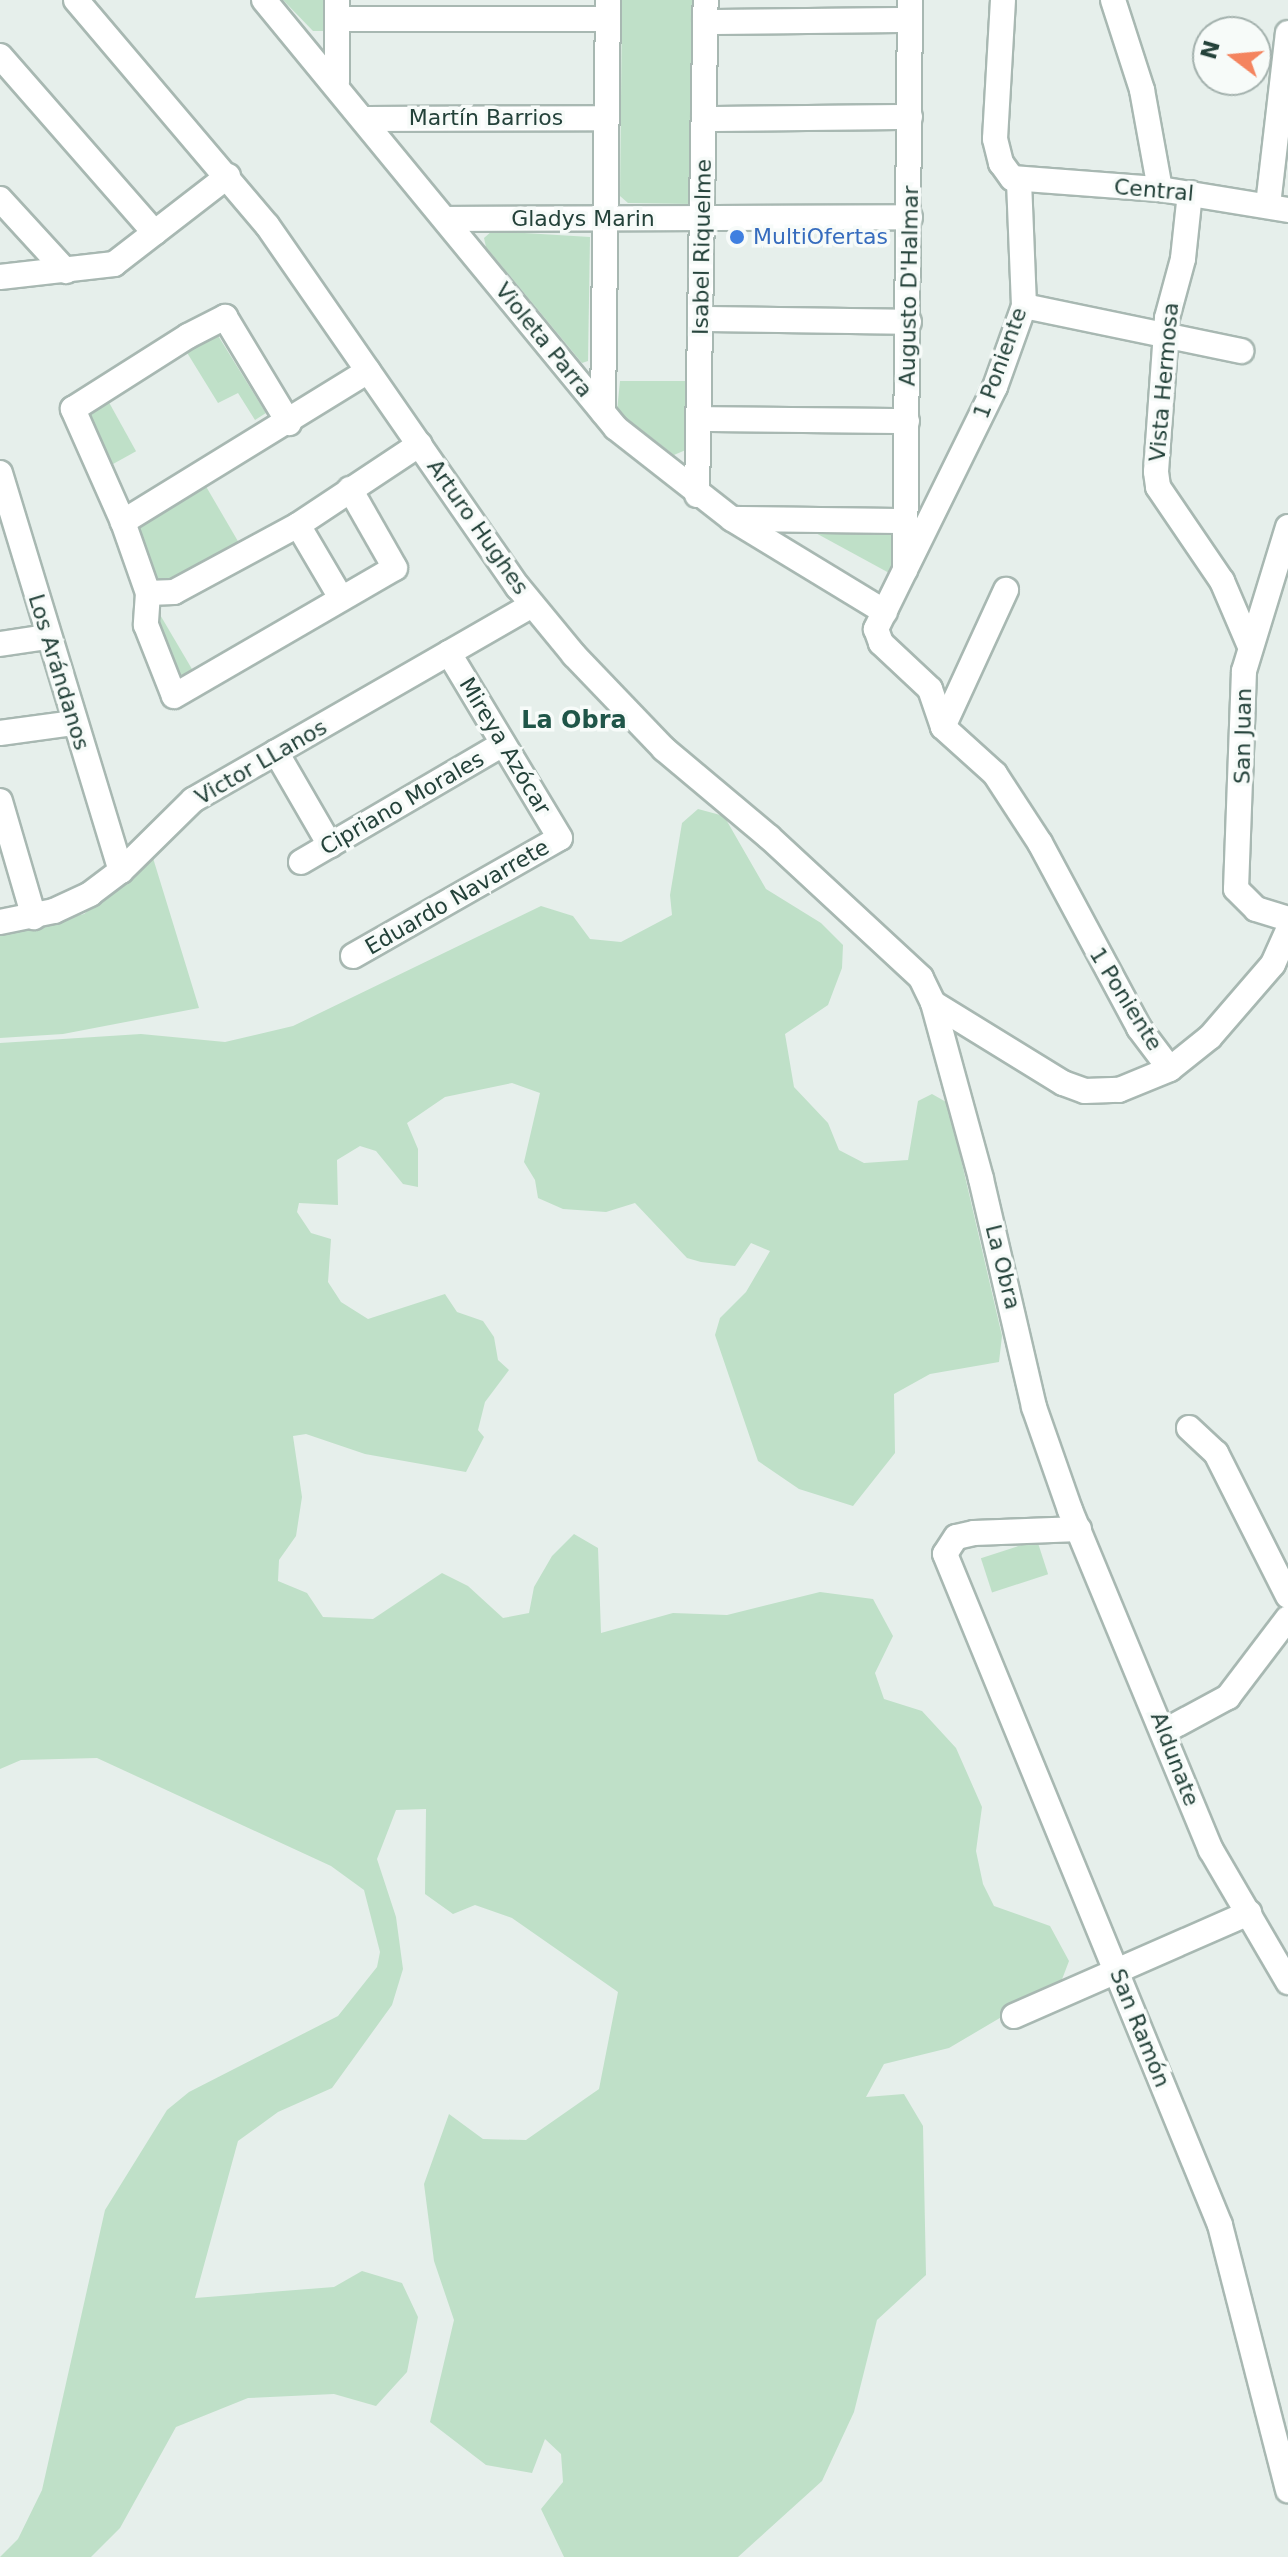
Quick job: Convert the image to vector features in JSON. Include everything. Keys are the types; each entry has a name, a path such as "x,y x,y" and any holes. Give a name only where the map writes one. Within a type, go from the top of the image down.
{"street":[{"name":"Arturo Hughes","path":"76,0 228,176 532,605 647,734 904,958 933,1003"},
{"name":"Violeta Parra","path":"264,0 337,82 603,412 697,495 885,612"},
{"path":"1003,0 995,139 1003,167 1019,181"},
{"path":"1113,0 1142,90 1160,189"},
{"path":"337,82 337,9 608,10 603,412"},
{"path":"706,11 910,10"},
{"name":"Augusto D'Halmar","path":"905,573 910,10"},
{"name":"Isabel Riquelme","path":"697,495 706,11"},
{"path":"1278,207 1288,33"},
{"path":"0,56 155,233"},
{"path":"704,119 910,117"},
{"name":"Martín Barrios","path":"366,119 607,118"},
{"path":"0,277 114,264 228,176"},
{"name":"Central","path":"1019,181 1160,189 1278,207"},
{"name":"1 Poniente","path":"957,699 930,689 881,643 876,629 995,387 1024,306 1019,181"},
{"name":"Vista Hermosa","path":"1190,193 1167,335 1158,487 1222,581 1249,644"},
{"path":"0,199 66,271"},
{"name":"Gladys Marin","path":"447,219 910,217"},
{"path":"1024,306 1241,351"},
{"path":"289,423 225,317 188,336 73,409 123,522 148,593 146,625 174,696 395,568 350,489"},
{"path":"702,319 909,322"},
{"path":"123,522 289,423 368,371"},
{"path":"700,419 907,421"},
{"path":"148,593 174,592 298,525 420,444"},
{"name":"Los Arándanos","path":"0,473 10,550 47,637 121,871"},
{"path":"732,519 905,521"},
{"path":"298,525 341,598"},
{"name":"San Juan","path":"1288,527 1275,580 1249,644 1242,701 1236,889 1256,909 1288,919"},
{"path":"943,727 1006,590"},
{"name":"Victor LLanos","path":"0,922 34,917 81,898 121,871 182,808 532,605"},
{"path":"0,644 47,637"},
{"name":"Mireya Azócar","path":"449,653 560,838"},
{"name":"1 Poniente","path":"930,689 943,727 1001,784 1040,843 1124,1003 1170,1069"},
{"path":"0,733 74,723"},
{"name":"Cipriano Morales","path":"301,862 503,744"},
{"path":"276,752 330,845"},
{"path":"0,801 34,917"},
{"name":"Eduardo Navarrete","path":"353,956 560,838"},
{"path":"933,1003 1030,1065 1085,1091 1119,1090 1170,1069 1210,1037 1280,969 1288,931"},
{"name":"La Obra","path":"933,1003 1020,1331 1034,1407 1079,1529"},
{"path":"1189,1428 1216,1453 1288,1596"},
{"name":"San Ramón","path":"1079,1529 956,1537 945,1554 1220,2225 1288,2490"},
{"name":"Aldunate","path":"1079,1529 1165,1731 1211,1850 1288,1982"},
{"path":"1165,1731 1228,1697 1288,1618"},
{"path":"1014,2016 1249,1913"}],"green space":[{"path":"283,0 324,0 323,31 313,31"},
{"path":"622,0 693,0 692,111 700,196 690,204 628,203 620,196"},
{"path":"492,231 590,237 588,361 582,363 486,247 484,238"},
{"path":"217,334 266,413 255,420 238,393 218,403 186,351"},
{"path":"620,381 686,381 688,449 674,455 617,411"},
{"path":"106,397 136,451 108,467 78,413"},
{"path":"204,483 239,543 172,589 155,590 134,552 138,521"},
{"path":"801,525 901,529 901,552 891,574"},
{"path":"159,613 199,681 177,696 145,615"},
{"path":"698,809 724,816 766,889 821,923 843,945 842,968 828,1005 785,1034 794,1087 828,1123 839,1150 864,1163 908,1160 918,1101 932,1094 948,1103 1002,1336 999,1362 930,1374 894,1394 895,1453 853,1506 799,1489 758,1461 715,1335 720,1318 746,1292 770,1251 751,1243 735,1266 701,1262 687,1258 635,1203 606,1212 563,1209 538,1198 535,1180 524,1162 540,1093 512,1083 445,1097 407,1123 418,1149 418,1187 403,1184 376,1151 360,1146 337,1160 338,1205 299,1203 297,1212 311,1233 331,1239 328,1282 341,1302 368,1319 445,1294 457,1312 483,1321 494,1337 498,1360 509,1370 485,1402 478,1430 484,1437 466,1472 365,1454 306,1434 293,1436 302,1497 296,1536 279,1560 278,1581 307,1593 323,1617 373,1619 442,1573 468,1586 503,1618 529,1613 534,1587 552,1556 574,1534 598,1548 601,1633 673,1613 727,1615 820,1592 873,1599 893,1636 875,1673 884,1699 922,1711 956,1748 982,1807 976,1851 983,1884 994,1906 1050,1926 1069,1961 1061,1982 949,2048 884,2064 866,2097 904,2094 923,2126 926,2275 877,2320 854,2412 822,2481 738,2557 564,2557 541,2509 563,2482 561,2454 545,2439 532,2473 486,2465 430,2422 454,2320 434,2261 424,2184 449,2114 483,2139 526,2140 599,2089 618,1992 512,1918 475,1905 453,1914 425,1894 426,1809 396,1810 377,1859 396,1917 403,1969 392,2005 332,2088 278,2112 238,2141 195,2298 334,2287 362,2271 402,2283 418,2317 407,2372 376,2406 334,2394 248,2398 176,2427 120,2528 91,2557 0,2557 18,2539 42,2490 105,2210 167,2110 189,2092 338,2016 377,1967 380,1952 364,1890 331,1866 97,1758 21,1760 0,1769 0,1043 141,1034 225,1042 293,1026 541,906 573,916 590,939 621,942 672,915 670,895 682,823"},
{"path":"153,858 199,1008 63,1034 0,1038 0,934 84,914"},
{"path":"1037,1540 1048,1574 992,1592 981,1558"}],"place":[{"name":"MultiOfertas","path":"737,237"}],"district":[{"name":"La Obra","path":"574,721"}]}
